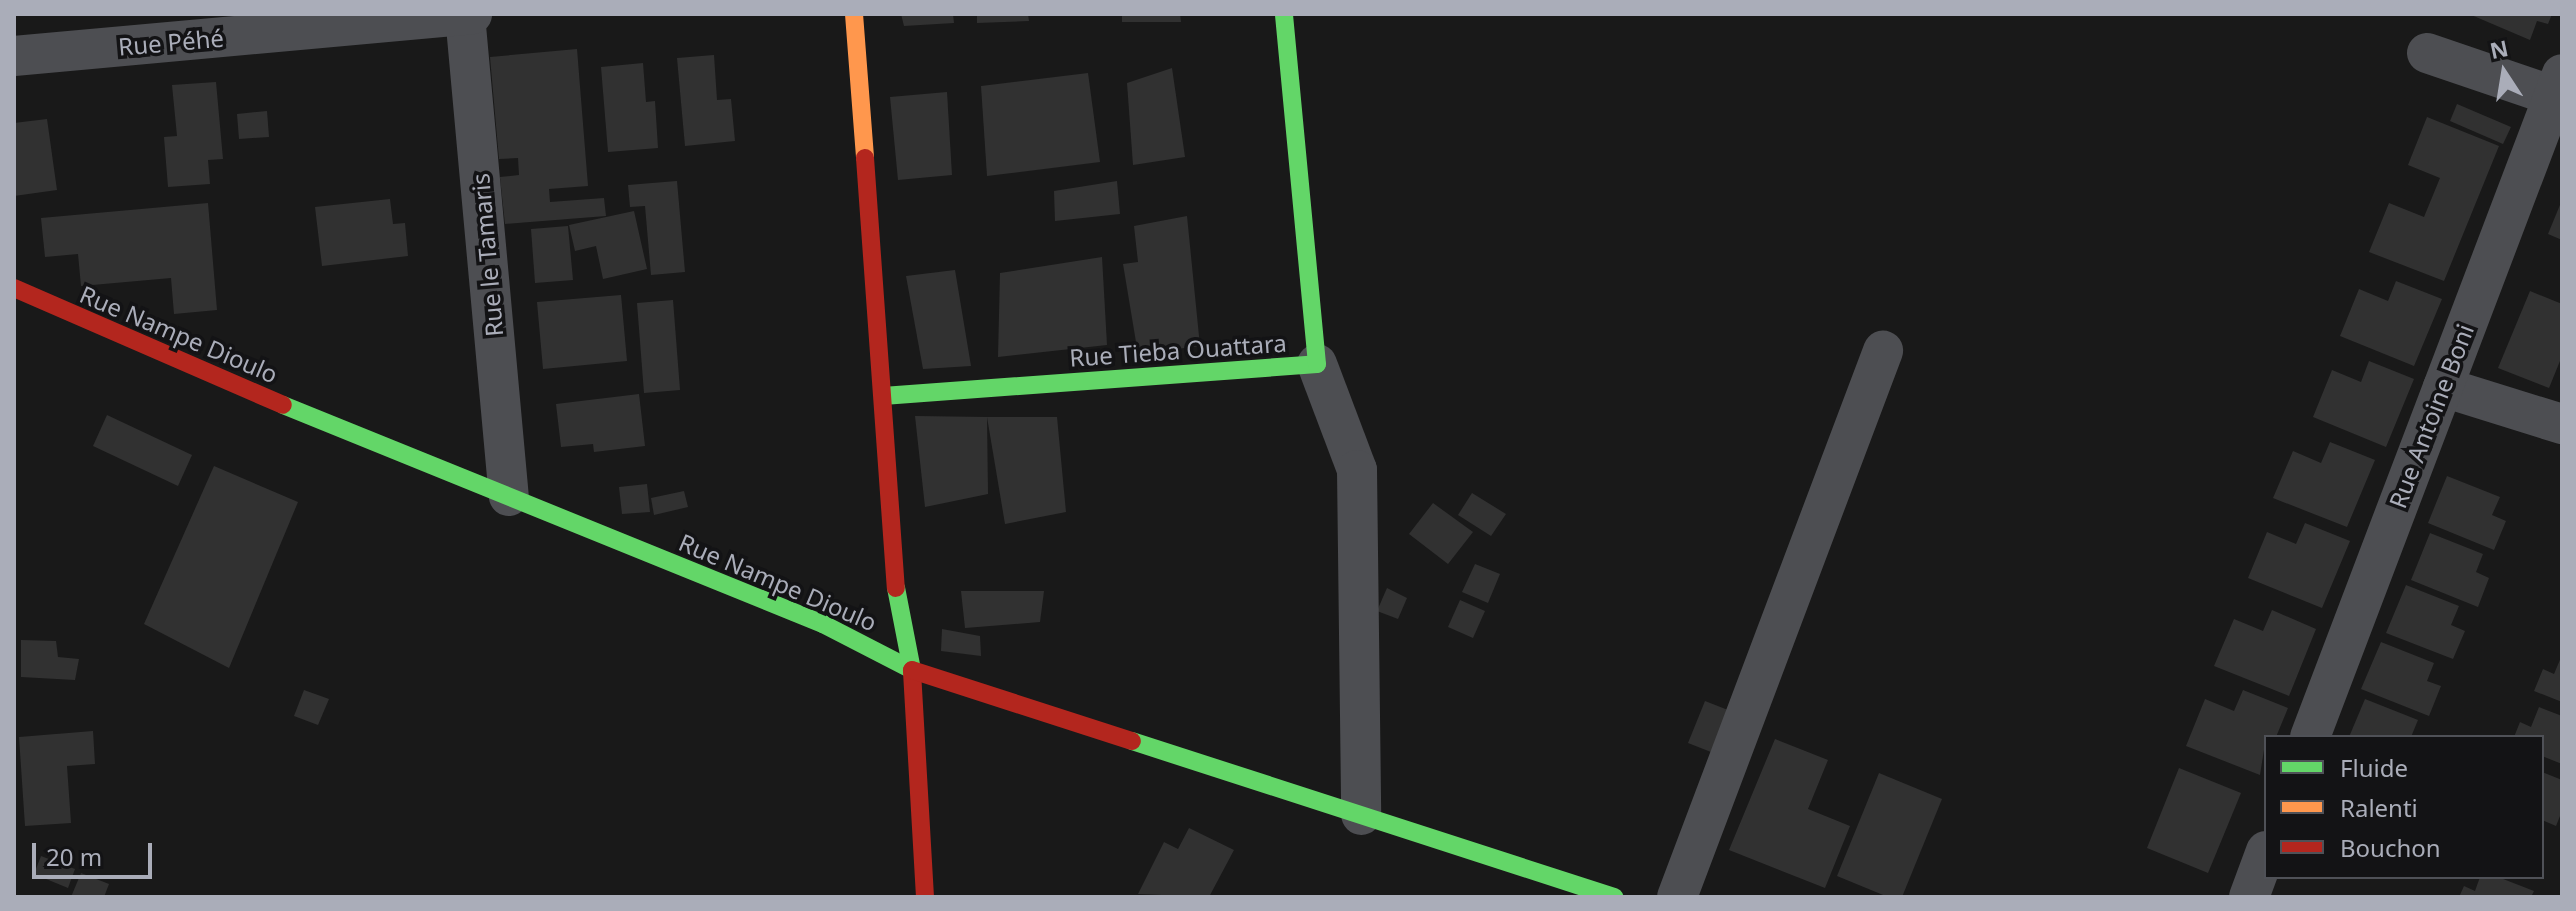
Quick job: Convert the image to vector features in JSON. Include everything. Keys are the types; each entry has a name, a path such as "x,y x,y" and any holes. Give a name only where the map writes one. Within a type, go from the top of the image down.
{"street":[{"name":"Rue Péhé","path":"14,56 244,24 472,14"},
{"name":"Rue Nampe Dioulo","path":"854,14 897,597 912,670"},
{"name":"Rue Tieba Ouattara","path":"883,396 1317,364 1284,14"},
{"name":"Rue le Tamaris","path":"465,15 509,496"},
{"path":"2427,53 2559,90"},
{"name":"Rue Antoine Boni","path":"2311,735 2559,90"},
{"name":"Rue Nampe Dioulo","path":"14,288 221,380 823,624 912,670"},
{"path":"1677,897 1883,351"},
{"path":"1317,364 1357,470 1361,815"},
{"path":"2443,387 2562,424"},
{"path":"925,897 912,670 1614,897"},
{"path":"2249,897 2264,856"}],"building":[{"path":"901,14 953,14 954,23 904,26"},
{"path":"977,14 1028,14 1029,21 977,23"},
{"path":"1122,14 1180,14 1181,22 1122,22"},
{"path":"2469,14 2552,14 2548,24 2537,21 2530,40"},
{"path":"577,49 588,186 549,189 550,202 604,198 606,216 505,224 500,177 519,175 518,158 499,159 490,57"},
{"path":"714,55 717,100 731,99 735,141 685,146 677,58"},
{"path":"643,63 646,102 655,101 658,148 608,152 601,67"},
{"path":"1172,68 1185,157 1133,165 1127,83"},
{"path":"1088,73 1100,162 987,176 981,86"},
{"path":"216,82 223,159 208,160 210,184 168,187 164,137 177,136 172,85"},
{"path":"947,92 952,175 898,180 890,97"},
{"path":"2457,104 2511,127 2503,144 2450,121"},
{"path":"267,111 269,137 239,139 237,114"},
{"path":"2427,117 2499,146 2444,281 2369,252 2389,203 2424,217 2440,178 2408,165"},
{"path":"47,119 57,190 14,196 14,123"},
{"path":"677,181 685,272 651,275 645,206 630,207 628,185"},
{"path":"1117,181 1120,214 1055,221 1054,191"},
{"path":"390,199 393,224 405,223 408,256 322,266 315,207"},
{"path":"2562,200 2562,240 2548,234"},
{"path":"208,203 217,310 174,314 171,278 81,286 78,254 45,257 41,218"},
{"path":"634,211 647,269 603,279 596,246 575,251 569,225"},
{"path":"1187,216 1200,346 1138,354 1123,264 1138,262 1134,226"},
{"path":"568,226 573,280 535,283 531,229"},
{"path":"1102,257 1107,345 998,357 1000,273"},
{"path":"955,270 971,366 923,369 906,276"},
{"path":"2396,281 2442,299 2414,366 2340,336 2359,289 2388,301"},
{"path":"2530,291 2562,304 2562,356 2549,388 2498,368"},
{"path":"621,295 627,361 543,369 537,302"},
{"path":"673,300 680,390 644,393 637,303"},
{"path":"2369,361 2414,379 2386,447 2313,417 2332,370 2361,382"},
{"path":"639,394 645,446 594,452 593,444 561,447 556,404"},
{"path":"107,415 192,455 178,486 93,446"},
{"path":"915,416 987,417 988,494 925,507"},
{"path":"987,417 1057,417 1066,512 1005,524"},
{"path":"2330,442 2375,460 2347,527 2273,498 2293,451 2321,463"},
{"path":"214,466 298,502 229,668 144,624"},
{"path":"2447,476 2500,497 2492,515 2506,521 2494,550 2428,523"},
{"path":"647,484 650,512 622,514 619,487"},
{"path":"684,491 688,507 654,515 651,498"},
{"path":"1472,493 1506,514 1491,536 1458,515"},
{"path":"1433,503 1473,532 1448,564 1409,534"},
{"path":"2305,523 2350,541 2322,608 2248,578 2267,532 2296,544"},
{"path":"2430,533 2483,554 2476,572 2489,578 2478,607 2411,580"},
{"path":"1475,564 1500,574 1488,603 1462,592"},
{"path":"2406,585 2459,606 2451,625 2465,631 2453,659 2386,633"},
{"path":"1387,588 1407,598 1398,619 1377,611"},
{"path":"961,591 1044,591 1040,622 965,628"},
{"path":"1460,600 1485,611 1473,638 1448,627"},
{"path":"2272,610 2316,629 2289,696 2214,666 2234,619 2263,631"},
{"path":"942,629 980,636 981,656 941,651"},
{"path":"21,640 56,641 58,657 79,659 75,680 21,677"},
{"path":"2381,642 2434,663 2427,681 2441,686 2429,716 2361,689"},
{"path":"2562,655 2562,702 2534,691 2543,669 2554,674"},
{"path":"304,690 329,699 318,725 294,716"},
{"path":"2243,690 2288,708 2277,735 2264,735 2260,775 2186,746 2205,699 2234,711"},
{"path":"2365,699 2418,720 2412,735 2350,735"},
{"path":"1705,701 1728,710 1711,752 1688,743"},
{"path":"2539,707 2562,716 2562,764 2544,757 2544,735 2515,735 2520,722 2531,727"},
{"path":"93,731 95,764 67,766 71,823 25,826 19,737"},
{"path":"1775,739 1828,760 1808,809 1850,826 1825,888 1729,850"},
{"path":"2179,768 2241,793 2208,873 2147,848"},
{"path":"1879,773 1942,799 1902,897 1888,897 1837,876"},
{"path":"2544,773 2562,780 2562,811 2556,826 2544,821"},
{"path":"1189,828 1234,850 1209,897 1138,894 1164,842 1178,849"},
{"path":"41,856 75,869 68,888 34,874"},
{"path":"81,873 109,884 104,897 71,897"},
{"path":"2479,879 2503,879 2534,891 2531,897 2459,897 2464,886 2475,891"}],"traffic: fast":[{"path":"883,396 1317,364 1284,14"},
{"path":"283,405 823,624 912,670 896,588"},
{"path":"1132,741 1614,897"}],"traffic: slow":[{"path":"854,14 865,158"}],"traffic: jam":[{"path":"865,158 896,588"},
{"path":"14,288 283,405"},
{"path":"925,897 912,670 1132,741"}]}
